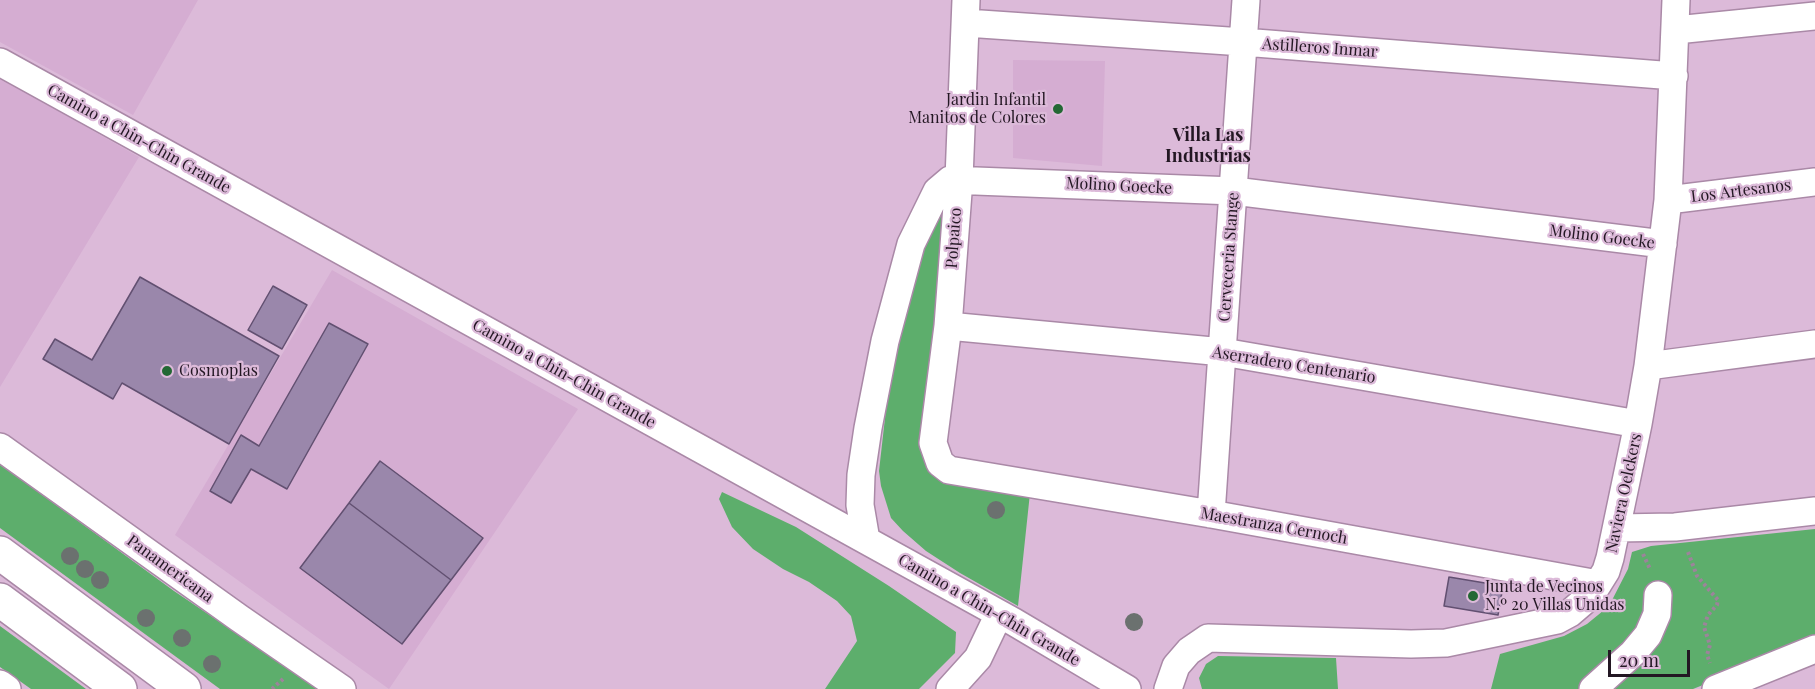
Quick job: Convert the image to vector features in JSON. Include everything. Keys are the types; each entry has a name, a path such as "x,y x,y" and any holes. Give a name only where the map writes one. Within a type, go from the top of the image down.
{"highway":[{"path":"0,553 184,689"},
{"path":"0,600 120,689"}],"street":[{"name":"Cerveceria Stange","path":"1210,514 1246,0"},
{"name":"Naviera Oelckers","path":"1168,689 1176,666 1189,651 1208,638 1446,643 1557,620 1591,595 1622,528 1648,366 1668,200 1676,0"},
{"name":"Astilleros Inmar","path":"966,12 1243,42 1674,76"},
{"name":"Polpaico","path":"949,470 940,463 933,443 948,326 959,179 966,12"},
{"path":"1676,30 1815,16"},
{"name":"Camino a Chin-Chin Grande","path":"0,62 999,614 1126,689"},
{"path":"866,540 860,505 861,475 885,341 911,244 924,215 937,191 950,180 959,179"},
{"name":"Molino Goecke","path":"959,179 1234,191 1663,244"},
{"name":"Los Artesanos","path":"1668,200 1815,182"},
{"name":"Aserradero Centenario","path":"948,326 1223,352 1638,424"},
{"path":"1648,366 1815,344"},
{"name":"Panamericana","path":"0,447 342,689"},
{"name":"Maestranza Cernoch","path":"949,470 1210,514 1598,584"},
{"path":"1622,528 1675,527 1815,511"},
{"path":"1593,689 1648,635 1657,614 1658,595"},
{"path":"950,689 978,658 999,614"},
{"path":"1716,689 1815,649"},
{"path":"0,684 7,689"}],"path":[{"path":"1675,527 1686,547 1697,576 1718,600 1705,621 1705,632 1710,645"},
{"path":"1622,528 1636,540 1654,576 1658,595"}],"shaded area":[{"path":"0,0 198,0 133,115 0,42"},
{"name":"Jardin Infantil Manitos de Colores","path":"1013,60 1105,61 1102,166 1013,158"},
{"path":"0,78 139,157 0,387"},
{"path":"332,270 578,409 389,689 175,535"}],"green space":[{"path":"944,202 929,459 1030,493 1018,606 926,551 903,531 891,518 881,486 879,471 891,365 917,252"},
{"path":"0,464 174,591 319,689 220,689 0,528"},
{"path":"722,492 796,527 956,632 955,653 919,689 825,689 857,641 851,616 837,601 753,549 732,527 719,499"},
{"path":"1815,529 1815,640 1693,689 1491,689 1500,654 1564,636 1587,624 1609,606 1628,569 1632,552 1651,546"},
{"path":"0,626 86,689 31,689 0,667"},
{"path":"1218,656 1336,658 1338,689 1202,689 1199,678 1206,664"}],"building":[{"name":"Cosmoplas","path":"140,277 279,356 229,444 122,383 113,399 43,359 55,339 92,360"},
{"path":"273,286 307,305 282,349 248,330"},
{"path":"329,323 368,344 287,489 251,469 231,503 210,491 241,435 259,446"},
{"path":"380,461 483,538 451,580 349,503"},
{"path":"349,503 451,580 402,644 300,568"},
{"name":"Junta de Vecinos N.º 20 Villas Unidas","path":"1449,577 1503,586 1498,615 1444,606"}],"place":[{"name":"Jardin Infantil Manitos de Colores","path":"1058,109"},
{"name":"Cosmoplas","path":"167,371"},
{"name":"Junta de Vecinos N.º 20 Villas Unidas","path":"1473,596"}],"district":[{"name":"Villa Las Industrias","path":"1208,145"}]}
